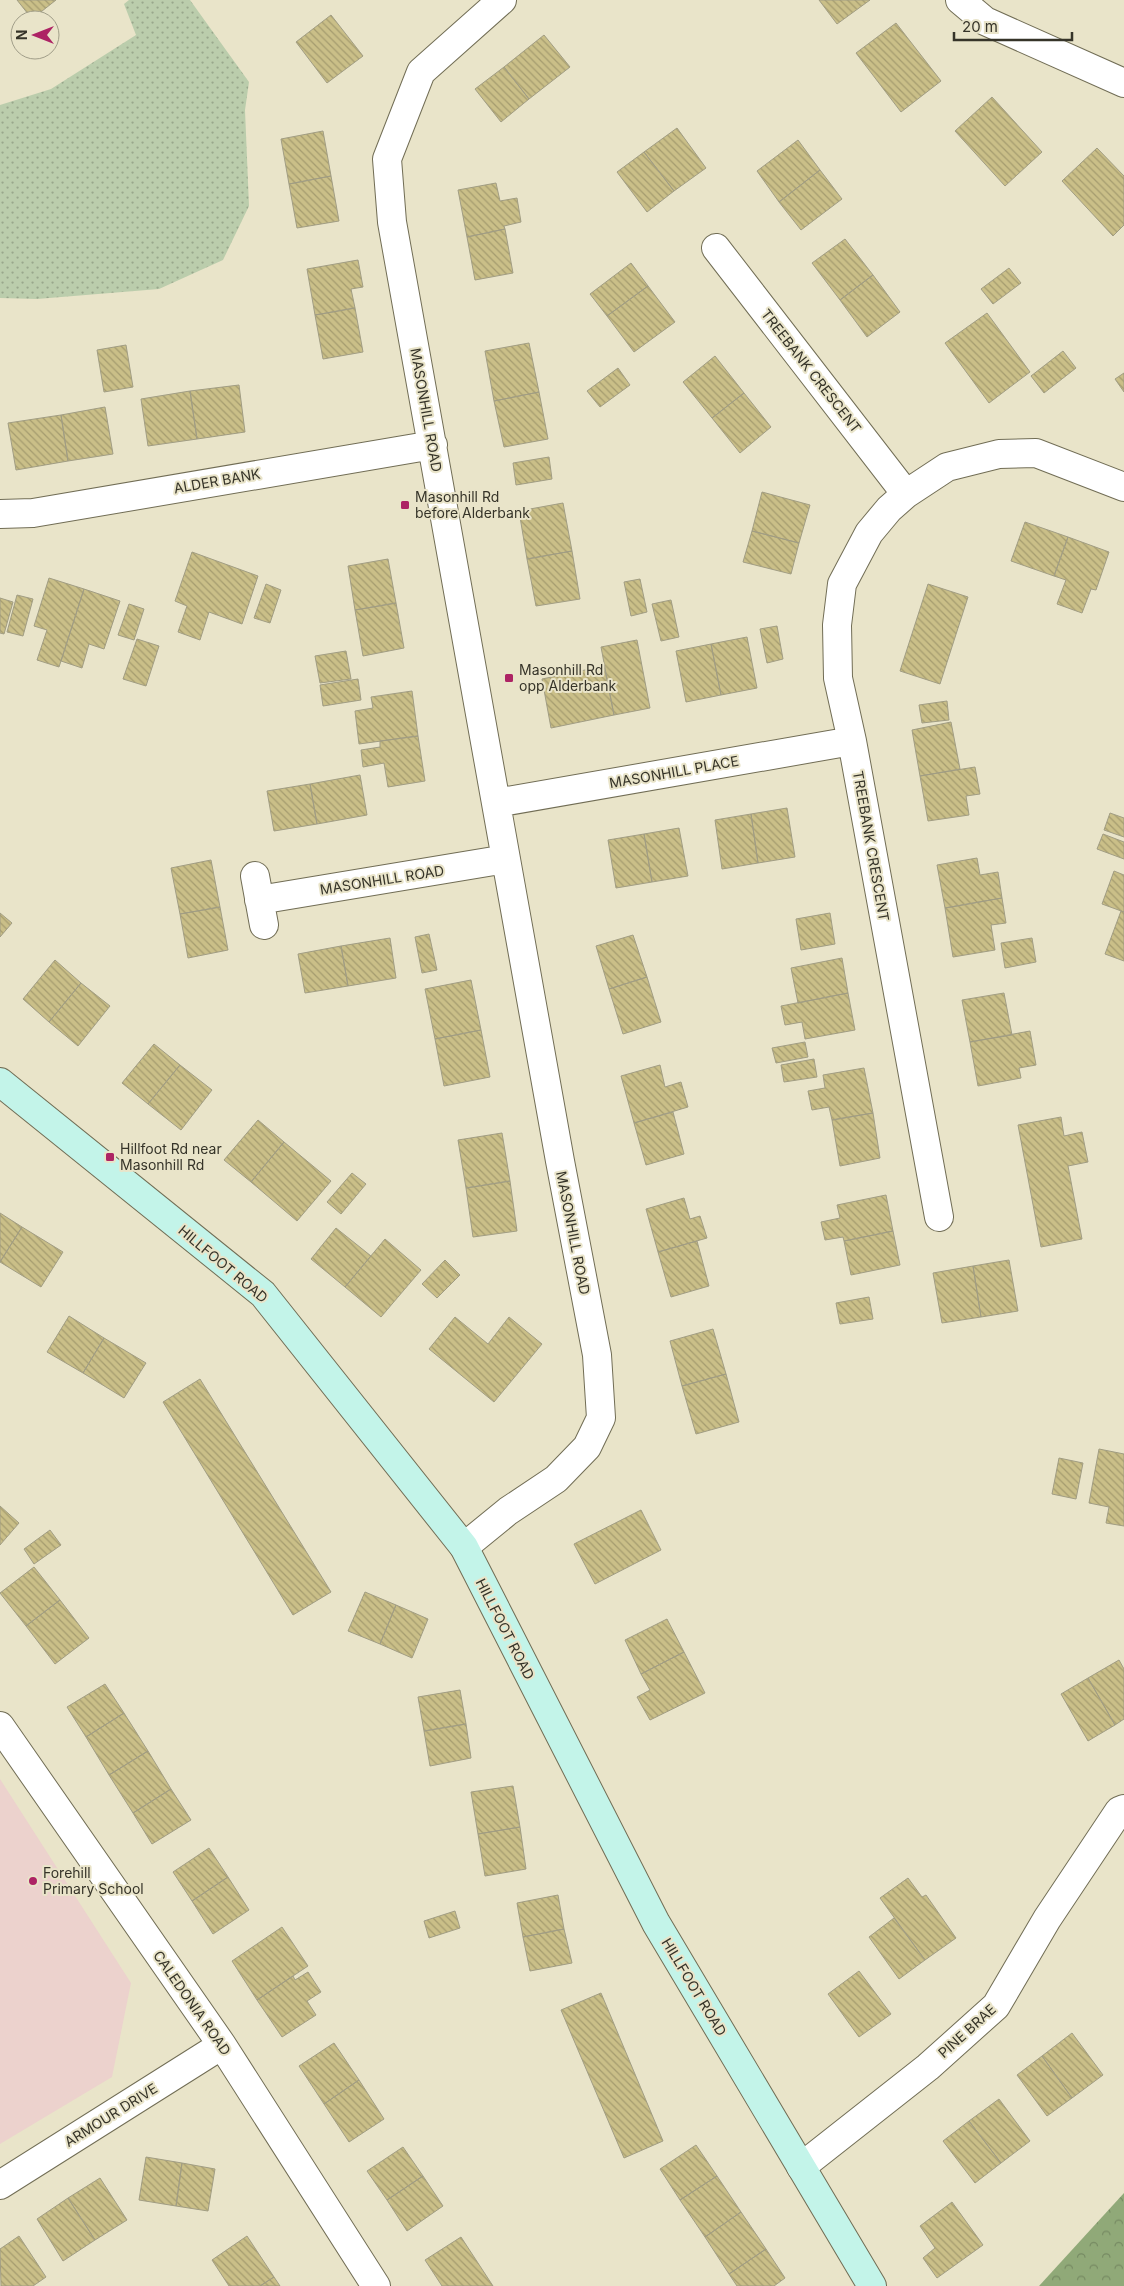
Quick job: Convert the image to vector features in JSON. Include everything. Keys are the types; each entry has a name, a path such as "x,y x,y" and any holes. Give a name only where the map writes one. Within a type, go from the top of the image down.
{"street":[{"name":"MASONHILL ROAD","path":"464,1547 508,1511 556,1479 587,1448 600,1418 597,1355 392,222 387,159 421,72 502,0"},
{"path":"960,0 985,21 1124,83"},
{"name":"TREEBANK CRESCENT","path":"716,248 906,494"},
{"name":"ALDER BANK","path":"0,514 33,512 433,445"},
{"name":"TREEBANK CRESCENT","path":"939,1217 852,741 838,678 837,625 842,584 869,533 889,509 906,494 947,468 999,454 1036,452 1124,487"},
{"name":"MASONHILL PLACE","path":"496,803 852,741"},
{"name":"MASONHILL ROAD","path":"259,900 506,859"},
{"name":"HILLFOOT ROAD","path":"0,1082 263,1294 464,1547 656,1924 872,2286"},
{"name":"CALEDONIA ROAD","path":"0,1726 222,2045 376,2286"},
{"name":"PINE BRAE","path":"801,2167 928,2067 996,2006 1052,1912 1119,1811 1124,1809"},
{"name":"ARMOUR DRIVE","path":"0,2186 222,2045"}],"shaded area":[{"name":"Forehill Primary School","path":"0,1779 131,1983 112,2077 0,2144"}],"green space":[{"path":"129,0 190,0 249,82 245,110 249,206 223,260 159,289 37,299 0,298 0,105 51,89 136,35 124,4"},
{"path":"1124,2193 1124,2286 1039,2286"}],"building":[{"path":"17,0 56,0 43,10 25,10"},
{"path":"819,0 870,0 837,24"},
{"path":"331,15 363,56 327,83 296,42"},
{"path":"896,23 941,81 901,112 856,53"},
{"path":"544,35 570,67 529,99 504,67"},
{"path":"504,67 529,99 501,122 475,89"},
{"path":"992,97 1042,152 1005,186 955,131"},
{"path":"677,128 706,168 674,191 644,152"},
{"path":"323,131 331,176 289,184 281,139"},
{"path":"798,140 820,170 779,202 757,171"},
{"path":"1097,148 1124,176 1124,225 1113,236 1062,181"},
{"path":"644,152 674,191 647,212 617,172"},
{"path":"820,170 842,199 801,230 779,202"},
{"path":"331,176 339,221 297,228 289,184"},
{"path":"496,183 500,201 517,198 521,222 504,226 505,229 467,237 458,190"},
{"path":"505,229 513,273 475,280 467,237"},
{"path":"845,239 873,275 840,300 812,263"},
{"path":"358,260 363,287 351,289 355,308 315,315 307,269"},
{"path":"631,263 648,286 607,316 590,294"},
{"path":"1009,268 1021,283 993,304 981,289"},
{"path":"873,275 900,312 867,337 840,300"},
{"path":"648,286 675,322 634,352 607,316"},
{"path":"355,308 363,352 323,359 315,315"},
{"path":"987,313 1030,372 989,403 945,343"},
{"path":"529,343 539,392 494,401 485,351"},
{"path":"126,345 133,387 104,392 97,350"},
{"path":"1063,351 1076,368 1044,393 1031,376"},
{"path":"715,356 744,393 712,418 683,382"},
{"path":"618,368 630,385 600,407 587,391"},
{"path":"1124,373 1124,392 1115,379"},
{"path":"239,385 245,432 197,439 190,391"},
{"path":"190,391 197,439 148,446 141,399"},
{"path":"539,392 548,439 504,447 494,401"},
{"path":"744,393 771,427 740,453 712,418"},
{"path":"105,407 113,454 68,461 61,415"},
{"path":"61,415 68,461 16,470 8,423"},
{"path":"549,457 552,479 516,485 513,463"},
{"path":"762,492 810,505 799,543 752,531"},
{"path":"563,503 572,551 527,559 519,511"},
{"path":"1025,522 1068,537 1054,576 1011,561"},
{"path":"752,531 799,543 791,574 743,562"},
{"path":"1068,537 1109,552 1096,590 1091,589 1082,613 1057,604 1066,580 1054,576"},
{"path":"572,551 580,599 536,606 527,559"},
{"path":"192,552 258,576 242,624 209,612 200,640 178,632 187,606 175,601"},
{"path":"388,559 396,603 355,610 348,566"},
{"path":"49,578 84,589 59,667 37,660 47,630 34,626"},
{"path":"640,579 647,612 631,616 624,582"},
{"path":"266,584 281,590 270,623 254,618"},
{"path":"928,584 968,597 940,684 900,671"},
{"path":"84,589 120,601 104,649 89,644 82,668 61,661"},
{"path":"17,595 33,599 23,636 7,632"},
{"path":"0,598 13,602 4,634 0,633"},
{"path":"671,600 679,637 661,641 652,604"},
{"path":"396,603 404,648 363,656 355,610"},
{"path":"129,604 144,609 134,640 118,635"},
{"path":"777,626 783,659 767,663 760,629"},
{"path":"747,637 757,688 721,695 711,644"},
{"path":"137,639 159,646 146,686 123,679"},
{"path":"637,640 650,708 614,715 601,647"},
{"path":"711,644 721,695 686,702 676,651"},
{"path":"346,651 351,679 320,683 315,656"},
{"path":"604,666 614,715 551,728 542,679"},
{"path":"358,679 361,700 323,706 320,685"},
{"path":"412,691 418,736 359,744 355,711 373,708 371,697"},
{"path":"947,701 949,720 922,723 919,705"},
{"path":"951,722 960,769 920,776 912,730"},
{"path":"418,736 425,781 388,787 384,763 363,767 361,750 380,747 380,741"},
{"path":"975,767 980,794 966,796 969,815 928,821 920,776"},
{"path":"360,775 367,815 317,824 310,784"},
{"path":"310,784 317,824 274,831 267,791"},
{"path":"787,808 795,857 758,863 751,814"},
{"path":"1110,813 1124,818 1124,837 1104,830"},
{"path":"751,814 758,863 722,869 715,820"},
{"path":"679,828 688,876 652,882 644,834"},
{"path":"644,834 652,882 616,888 608,840"},
{"path":"1103,834 1124,842 1124,859 1097,849"},
{"path":"977,858 980,875 998,872 1002,898 945,908 937,865"},
{"path":"211,860 220,907 180,914 171,868"},
{"path":"1114,871 1124,875 1124,912 1102,904"},
{"path":"1002,898 1006,923 991,925 995,950 953,957 945,908"},
{"path":"220,907 228,950 188,958 180,914"},
{"path":"1121,911 1124,912 1124,961 1105,954"},
{"path":"0,913 12,923 0,937"},
{"path":"830,913 835,944 801,950 796,919"},
{"path":"429,934 437,970 422,973 415,937"},
{"path":"633,935 647,977 609,989 596,946"},
{"path":"390,938 396,978 348,986 341,946"},
{"path":"1032,938 1036,962 1005,968 1001,943"},
{"path":"341,946 348,986 305,993 298,954"},
{"path":"842,958 848,993 798,1003 791,968"},
{"path":"55,960 81,983 49,1022 23,999"},
{"path":"647,977 661,1022 623,1034 609,989"},
{"path":"471,980 481,1030 435,1039 425,989"},
{"path":"81,983 110,1006 78,1046 49,1022"},
{"path":"848,993 855,1030 805,1039 802,1022 785,1025 781,1006"},
{"path":"1004,993 1012,1035 970,1042 962,1000"},
{"path":"481,1030 490,1077 444,1086 435,1039"},
{"path":"1030,1031 1036,1065 1019,1068 1021,1078 978,1086 970,1042"},
{"path":"805,1042 808,1057 776,1063 772,1048"},
{"path":"154,1044 180,1065 148,1104 122,1083"},
{"path":"814,1059 817,1077 784,1082 781,1065"},
{"path":"180,1065 212,1090 181,1130 148,1104"},
{"path":"660,1065 665,1087 681,1082 688,1107 634,1123 621,1076"},
{"path":"864,1068 873,1113 832,1120 829,1107 812,1110 808,1091 825,1088 823,1075"},
{"path":"673,1112 684,1154 646,1165 634,1123"},
{"path":"873,1113 880,1158 840,1166 832,1120"},
{"path":"1061,1117 1064,1136 1082,1132 1088,1162 1068,1166 1082,1239 1041,1247 1018,1125"},
{"path":"258,1120 284,1142 251,1182 224,1160"},
{"path":"502,1133 510,1181 466,1188 458,1140"},
{"path":"284,1142 331,1181 297,1221 251,1182"},
{"path":"352,1173 366,1184 341,1214 327,1202"},
{"path":"510,1181 517,1231 473,1237 466,1188"},
{"path":"886,1195 893,1231 844,1241 843,1237 825,1240 821,1222 840,1218 837,1205"},
{"path":"684,1198 690,1219 700,1216 707,1238 658,1252 646,1209"},
{"path":"0,1213 22,1227 0,1262"},
{"path":"22,1227 63,1252 41,1287 0,1262"},
{"path":"336,1228 371,1256 345,1287 311,1259"},
{"path":"893,1231 900,1265 851,1275 844,1241"},
{"path":"385,1239 421,1270 381,1317 345,1287"},
{"path":"697,1241 709,1286 671,1297 658,1252"},
{"path":"445,1260 460,1275 437,1298 422,1284"},
{"path":"1009,1260 1018,1311 981,1317 973,1266"},
{"path":"973,1266 981,1317 942,1323 933,1273"},
{"path":"869,1297 873,1319 840,1324 836,1303"},
{"path":"69,1316 104,1338 83,1373 47,1352"},
{"path":"455,1317 488,1344 509,1317 542,1344 494,1402 429,1349"},
{"path":"713,1329 726,1374 682,1386 670,1341"},
{"path":"104,1338 146,1363 124,1398 83,1373"},
{"path":"726,1374 739,1422 696,1434 682,1386"},
{"path":"200,1379 331,1592 293,1615 163,1402"},
{"path":"1099,1449 1124,1454 1124,1526 1106,1523 1109,1507 1089,1503"},
{"path":"1059,1458 1083,1463 1076,1499 1052,1494"},
{"path":"0,1506 19,1523 0,1545"},
{"path":"641,1510 661,1550 595,1584 574,1544"},
{"path":"50,1530 61,1545 34,1564 24,1549"},
{"path":"34,1567 60,1600 26,1626 0,1593"},
{"path":"365,1592 396,1605 380,1644 348,1631"},
{"path":"60,1600 89,1638 55,1664 26,1626"},
{"path":"396,1605 428,1619 412,1658 380,1644"},
{"path":"667,1619 684,1652 641,1674 625,1640"},
{"path":"684,1652 705,1693 650,1720 637,1697 650,1690 641,1674"},
{"path":"1119,1660 1124,1669 1124,1719 1115,1725 1088,1678"},
{"path":"1088,1678 1115,1725 1088,1741 1061,1694"},
{"path":"105,1684 124,1713 86,1737 67,1707"},
{"path":"460,1690 466,1724 424,1731 418,1697"},
{"path":"124,1713 148,1751 109,1775 86,1737"},
{"path":"466,1724 471,1758 430,1766 424,1731"},
{"path":"148,1751 171,1789 133,1813 109,1775"},
{"path":"513,1786 520,1827 478,1834 471,1792"},
{"path":"171,1789 191,1820 152,1844 133,1813"},
{"path":"520,1827 526,1869 485,1876 478,1834"},
{"path":"209,1848 228,1877 192,1901 173,1872"},
{"path":"228,1877 249,1910 213,1934 192,1901"},
{"path":"908,1878 922,1897 926,1895 956,1938 925,1960 880,1898"},
{"path":"558,1895 564,1929 523,1937 517,1903"},
{"path":"455,1911 460,1928 429,1938 424,1921"},
{"path":"894,1918 925,1960 899,1979 869,1937"},
{"path":"282,1927 308,1966 257,2000 232,1961"},
{"path":"564,1929 572,1963 530,1971 523,1937"},
{"path":"859,1971 891,2014 859,2037 828,1994"},
{"path":"308,1972 321,1992 307,2001 316,2015 282,2037 257,2000 293,1976 295,1980"},
{"path":"601,1993 663,2141 624,2158 561,2010"},
{"path":"1072,2033 1103,2075 1072,2098 1042,2056"},
{"path":"334,2043 359,2080 324,2104 299,2066"},
{"path":"1042,2056 1072,2098 1047,2116 1017,2075"},
{"path":"359,2080 384,2119 349,2142 324,2104"},
{"path":"999,2099 1030,2141 1001,2163 969,2121"},
{"path":"969,2121 1001,2163 975,2183 943,2141"},
{"path":"696,2145 717,2176 680,2200 660,2169"},
{"path":"403,2147 423,2176 387,2200 367,2171"},
{"path":"146,2157 182,2163 176,2206 139,2200"},
{"path":"182,2163 215,2169 208,2211 176,2206"},
{"path":"423,2176 443,2206 407,2231 387,2200"},
{"path":"717,2176 741,2212 705,2237 680,2200"},
{"path":"100,2178 127,2220 95,2240 68,2198"},
{"path":"68,2198 95,2240 63,2261 37,2219"},
{"path":"952,2202 983,2245 937,2278 923,2258 935,2248 920,2226"},
{"path":"741,2212 766,2249 729,2274 705,2237"},
{"path":"19,2236 46,2277 33,2286 1,2286 0,2249"},
{"path":"247,2236 274,2277 260,2286 229,2286 212,2260"},
{"path":"461,2237 493,2286 442,2286 425,2260"},
{"path":"766,2249 785,2278 774,2286 737,2286 729,2274"},
{"path":"274,2277 280,2286 260,2286"}],"place":[{"name":"Masonhill Rd before Alderbank","path":"405,505"},
{"name":"Masonhill Rd opp Alderbank","path":"509,678"},
{"name":"Hillfoot Rd near Masonhill Rd","path":"110,1157"},
{"name":"Forehill Primary School","path":"33,1881"}]}
